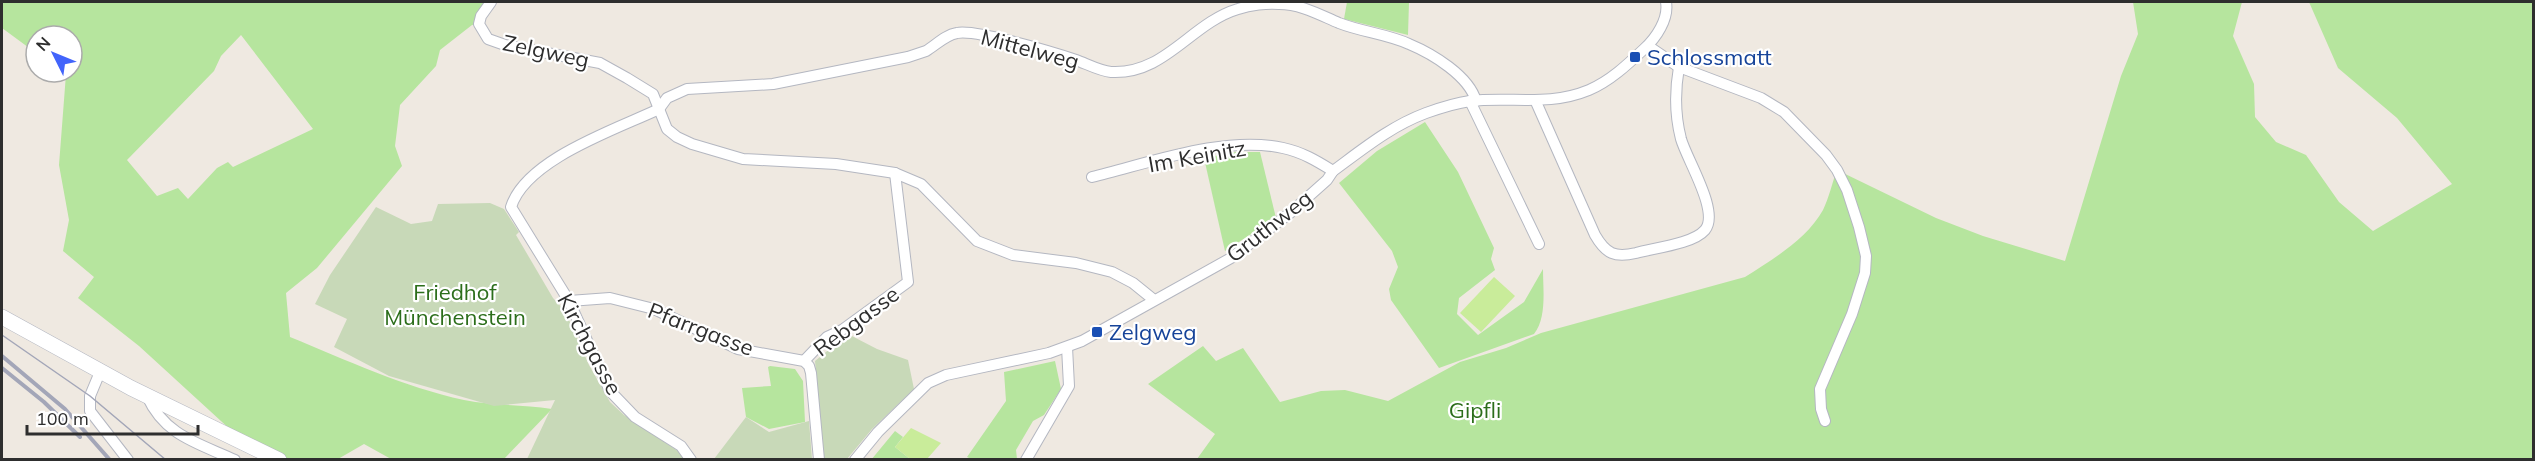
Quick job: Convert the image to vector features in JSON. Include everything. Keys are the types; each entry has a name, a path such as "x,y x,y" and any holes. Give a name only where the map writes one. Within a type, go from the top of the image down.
{"main road":[{"path":"2,317 100,372 279,459"}],"street":[{"name":"Zelgweg","path":"491,2 481,16 479,24 488,39 505,45 600,63 653,94 667,129 676,137 743,159 836,164 895,173 921,184 976,241 1013,255 1076,263 1112,272 1133,283 1154,300"},
{"name":"Gruthweg","path":"855,459 878,432 928,383 946,375 1067,348 1231,258 1328,180 1333,171 1391,129 1426,113 1473,101 1536,102 1588,90 1607,80 1648,46 1666,19 1666,2"},
{"name":"Mittelweg","path":"511,207 514,197 549,162 659,109 667,98 687,89 773,84 909,57 926,51 940,40 957,33 978,33 1074,59 1109,72 1134,69 1157,62 1217,17 1240,8 1280,3 1305,8 1341,24 1409,44 1464,79 1474,93 1473,101 1539,244"},
{"path":"1648,46 1679,67 1761,98 1784,112 1818,146 1837,170 1859,226 1866,256 1865,273 1852,314 1820,389 1821,409 1825,421"},
{"path":"1536,102 1595,235 1602,247 1610,254 1623,256 1691,239 1705,229 1710,215 1681,139 1675,91 1679,67"},
{"name":"Im Keinitz","path":"1092,177 1243,144 1284,148 1312,158 1333,171"},
{"name":"Rebgasse","path":"804,361 827,337 842,330 908,282 895,173"},
{"name":"Kirchgasse","path":"511,207 569,301 610,391 635,417 681,446 691,459"},
{"name":"Pfarrgasse","path":"569,301 610,298 654,309 738,349 804,361"},
{"path":"1026,459 1070,386 1067,348"},
{"path":"804,361 811,373 819,459"},
{"path":"100,372 90,396 90,411 128,459"},
{"path":"147,396 154,412 179,435 235,459"}],"green space":[{"path":"2,2 491,2 479,24 472,25 440,50 436,66 400,105 395,146 402,166 317,268 286,293 290,337 376,372 442,395 475,402 552,409 504,459 391,459 364,444 338,459 279,459 245,443 139,346 78,298 94,277 63,251 69,220 59,165 65,84 84,84 84,24 24,24 24,44 2,28","holes":["241,35 313,129 233,167 228,162 217,168 188,199 178,188 157,196 127,160 214,71 221,56"]},
{"path":"1347,2 1409,2 1408,35 1344,19"},
{"name":"Gipfli","path":"2133,2 2242,2 2233,36 2254,84 2255,117 2276,142 2306,155 2339,202 2373,231 2452,184 2397,118 2338,68 2309,2 2533,2 2533,459 1197,459 1215,434 1148,384 1203,346 1216,361 1243,348 1280,402 1321,391 1345,390 1388,401 1460,362 1506,348 1541,333 1745,277 1788,248 1816,221 1827,201 1837,170 1936,218 1983,236 2065,261 2121,76 2138,34"},
{"path":"1425,122 1458,172 1494,248 1491,259 1495,270 1459,298 1457,314 1478,335 1524,302 1543,269 1543,312 1534,334 1439,368 1391,300 1389,289 1398,267 1392,251 1339,183 1377,151"},
{"path":"1236,152 1260,152 1276,218 1225,251 1204,158"},
{"name":"Friedhof Münchenstein","path":"490,203 504,209 519,232 516,235 553,298 565,311 589,365 610,402 624,415 678,451 684,459 527,459 555,400 494,406 389,376 334,347 347,319 315,304 330,275 376,207 411,224 432,221 438,204"},
{"path":"1494,277 1515,296 1481,332 1460,313"},
{"path":"848,334 877,349 908,360 914,389 872,429 847,459 824,459 815,361"},
{"path":"1055,361 1061,389 1044,415 1033,421 1016,450 1017,459 971,459 967,457 1006,401 1004,372"},
{"path":"768,367 795,369 803,381 805,422 769,429 746,417 742,388 771,386"},
{"path":"746,417 769,432 809,421 812,459 714,459"},
{"path":"911,428 941,443 927,459 910,459 895,447"},
{"path":"895,431 903,437 895,447 910,459 871,460"}],"tram line":[{"path":"2,335 90,396 166,460"}],"railway":[{"path":"2,356 65,409 110,460"},
{"path":"2,368 44,402 80,437"}],"place":[{"name":"Schlossmatt","path":"1635,57"},
{"name":"Zelgweg","path":"1097,332"}]}
